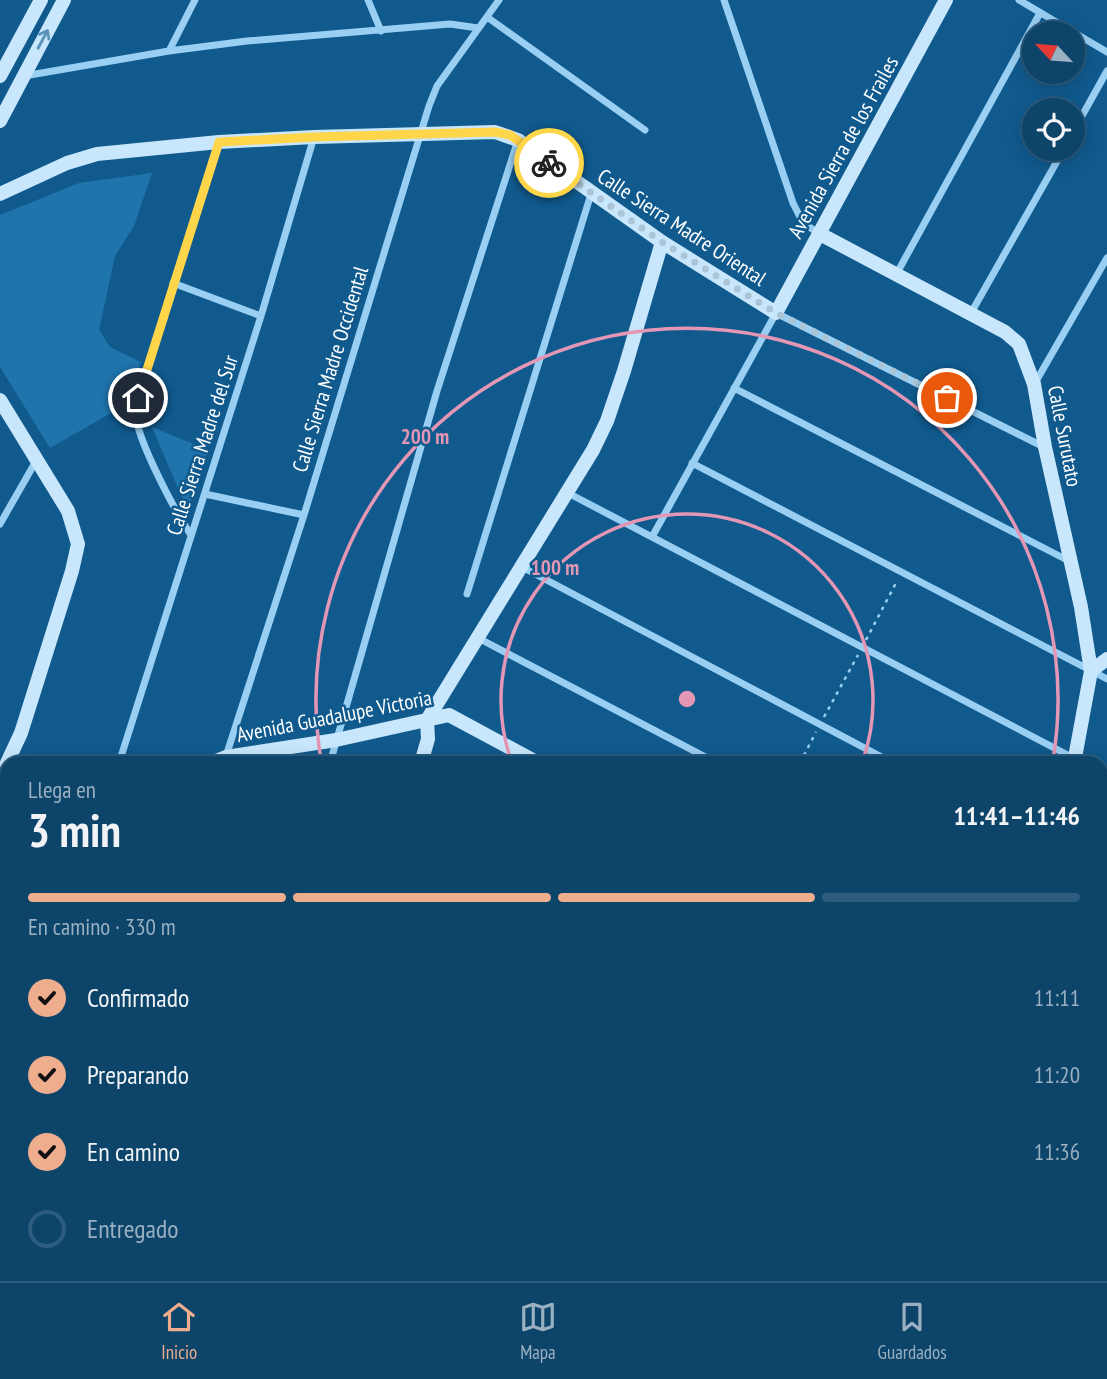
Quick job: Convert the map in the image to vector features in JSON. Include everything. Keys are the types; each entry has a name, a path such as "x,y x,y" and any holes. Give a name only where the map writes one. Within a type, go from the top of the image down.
{"street":[{"path":"0,76 41,0"},
{"path":"0,121 64,0"},
{"path":"169,51 195,0"},
{"path":"368,0 381,31"},
{"name":"Calle Sierra Madre Occidental","path":"226,756 437,86 499,0"},
{"path":"724,0 793,203 803,223 820,234"},
{"name":"Avenida Sierra de los Frailes","path":"776,313 946,0"},
{"path":"1018,0 1107,52"},
{"path":"897,273 1040,13"},
{"path":"487,17 645,130"},
{"path":"23,76 169,51 247,41 450,24 478,27"},
{"path":"1085,110 1107,71"},
{"name":"Calle Sierra Madre Oriental","path":"0,194 67,163 97,154 219,142 495,132 518,140 662,242 776,313"},
{"name":"Calle Sierra Madre del Sur","path":"122,756 261,316 314,137"},
{"path":"332,756 437,391 518,140"},
{"path":"191,535 176,512 140,432 136,416 138,398 219,142"},
{"path":"971,313 1057,161"},
{"path":"467,594 591,194"},
{"name":"Calle Surutato","path":"820,234 1014,338 1027,361 1081,607 1091,671 1079,756"},
{"path":"423,756 428,739 427,720 568,493 607,421 662,242"},
{"path":"1034,384 1107,258"},
{"path":"173,283 261,316"},
{"path":"652,537 776,313 1045,447"},
{"path":"734,388 1069,561"},
{"path":"0,400 68,511 78,544 25,721 10,756"},
{"path":"0,524 36,460"},
{"path":"692,463 1107,679"},
{"path":"568,493 1067,756"},
{"path":"205,494 304,514"},
{"path":"522,567 880,756"},
{"path":"478,638 704,756"},
{"path":"1091,671 1107,659"},
{"name":"Avenida Guadalupe Victoria","path":"247,756 449,715 525,756"}],"path":[{"path":"804,756 901,572"}],"shaded area":[{"path":"152,173 134,226 115,256 99,330 110,347 141,362 125,405 50,448 0,367 0,215 79,183"},
{"path":"152,427 208,450 188,512"}],"way so far":[{"path":"549,163 662,242 776,313 947,398"}],"route":[{"path":"138,398 219,142 495,132 510,135 549,163"}]}
